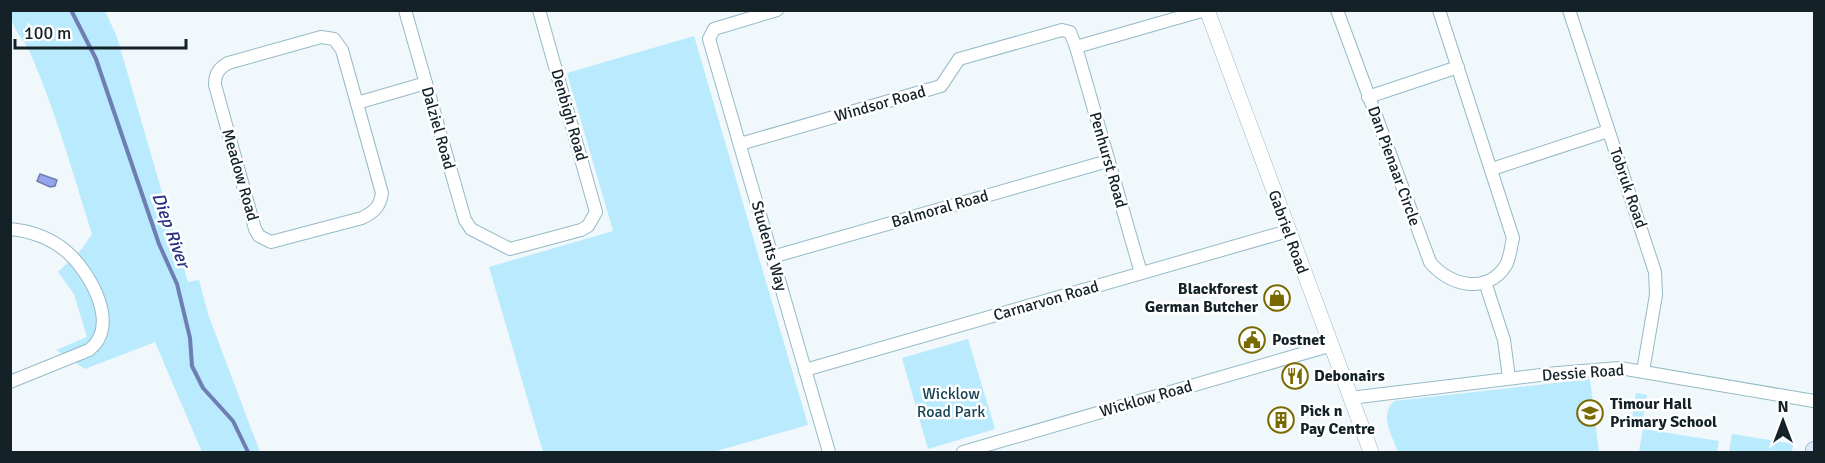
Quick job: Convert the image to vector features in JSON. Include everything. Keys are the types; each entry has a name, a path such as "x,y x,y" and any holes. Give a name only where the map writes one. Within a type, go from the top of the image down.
{"street":[{"name":"Dalziel Road","path":"405,10 465,220 471,229 504,247 517,249 581,230 593,220"},
{"name":"Denbigh Road","path":"539,10 596,204 593,220"},
{"name":"Students Way","path":"777,10 714,29 709,39 829,453"},
{"path":"1076,47 1206,10"},
{"name":"Gabriel Road","path":"1206,10 1329,346 1371,453"},
{"name":"Dan Pienaar Circle","path":"1336,10 1430,262 1439,274 1453,282 1469,285 1485,282"},
{"path":"1439,10 1513,237 1506,265 1485,282 1504,340 1509,378"},
{"name":"Tobruk Road","path":"1569,10 1651,257 1657,283 1643,370"},
{"name":"Windsor Road","path":"740,144 941,86 959,59 1062,30 1070,32 1076,47"},
{"name":"Meadow Road","path":"328,37 339,43 357,103 382,193 377,208 362,218 280,241 265,240 255,229 215,85 215,76 220,68 228,63 328,37"},
{"name":"Penhurst Road","path":"1076,47 1141,273"},
{"path":"1368,96 1458,67"},
{"path":"357,103 426,83"},
{"path":"1492,169 1608,131"},
{"name":"Balmoral Road","path":"772,257 1108,161"},
{"path":"10,229 36,234 57,245 74,259 87,277 104,327 98,343 84,353 10,382"},
{"name":"Carnarvon Road","path":"805,370 1288,231"},
{"name":"Wicklow Road","path":"963,453 1329,346"},
{"name":"Dessie Road","path":"1350,398 1599,369 1643,370 1815,400"}],"green space":[{"path":"11,11 105,11 117,37 188,282 199,280 209,317 260,452 202,452 155,342 85,369 56,350 87,337 74,294 58,272 81,250 92,234 64,143 28,49 15,29"},
{"path":"694,36 808,425 713,452 543,452 489,267 613,231 567,73"},
{"name":"Wicklow Road Park","path":"968,339 995,429 928,449 902,358"},
{"path":"1590,379 1599,452 1398,452 1388,426 1387,413 1394,401"},
{"path":"1636,393 1647,395 1642,425 1631,424"},
{"path":"1643,429 1719,441 1717,452 1639,452"},
{"path":"1732,434 1793,444 1792,452 1729,452"}],"water":[{"path":"40,174 57,180 55,186 50,187 37,181"}],"waterway":[{"name":"Diep River","path":"71,10 96,59 159,244 177,284 190,338 192,366 203,388 233,421 248,452"}],"place":[{"name":"Blackforest German Butcher","path":"1277,298"},
{"name":"Postnet","path":"1252,340"},
{"name":"Debonairs","path":"1295,376"},
{"name":"Timour Hall Primary School","path":"1590,413"},
{"name":"Pick n Pay Centre","path":"1281,420"}]}
